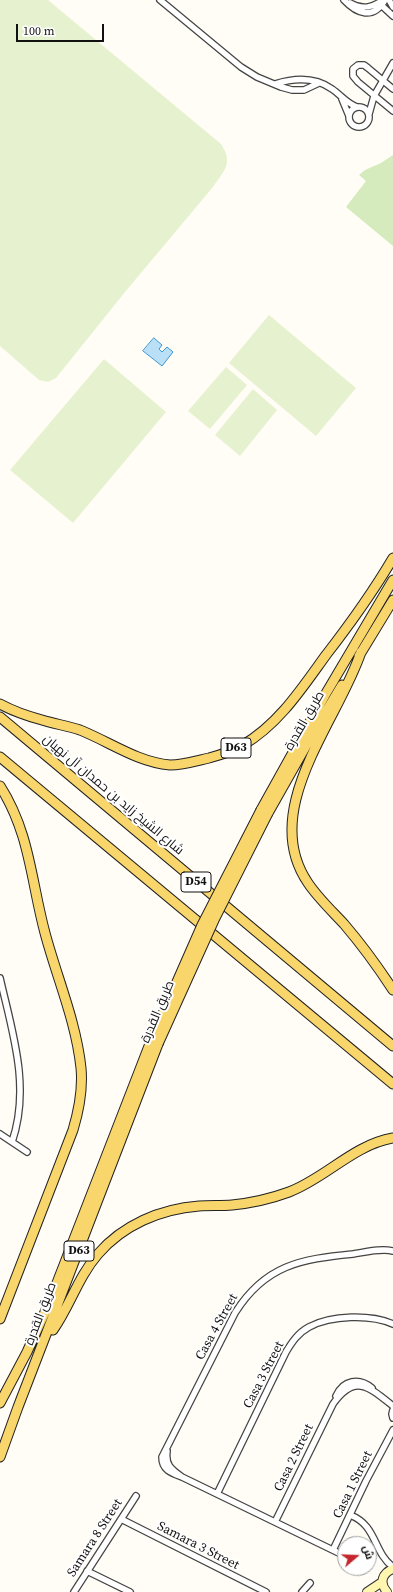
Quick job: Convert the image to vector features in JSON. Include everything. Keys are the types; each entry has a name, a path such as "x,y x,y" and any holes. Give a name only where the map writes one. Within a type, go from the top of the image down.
{"main road":[{"name":"طريق القدرة","path":"0,704 29,716 90,734 126,753 148,761 177,764 217,755 241,746 259,735 279,716 309,680 346,630 393,558"},
{"name":"طريق القدرة","path":"0,1403 27,1352 50,1301 154,1043 264,812 325,696 393,580"},
{"name":"طريق القدرة","path":"264,812 393,600"},
{"path":"361,652 351,679 311,755 302,777 294,813 293,843 299,867 307,883 366,950 393,990"},
{"name":"شارع الشيخ زايد بن حمدان آل نهيان","path":"0,717 393,1046"},
{"name":"D54","path":"0,757 393,1084"},
{"path":"0,786 16,816 28,853 42,919 73,1028 80,1058 81,1077 80,1105 74,1126 0,1319"},
{"name":"طريق القدرة","path":"0,1457 18,1407 45,1341 154,1043"},
{"path":"45,1341 62,1316 77,1284 90,1264 105,1246 123,1230 144,1219 178,1209 198,1206 243,1204 278,1196 313,1181 362,1148 378,1141 393,1138"}],"street":[{"path":"160,0 241,67 257,76 286,89 299,90 310,88 319,83"},
{"path":"389,0 393,7"},
{"path":"345,1 363,8 372,7 382,2 393,16"},
{"path":"342,99 353,124 359,126 367,123 374,96 393,63"},
{"path":"393,89 364,65 358,65 353,69 355,78 393,111"},
{"path":"275,84 297,78 309,79 332,89 342,99 360,107 369,114"},
{"path":"349,116 352,110 360,107 374,96"},
{"path":"0,978 19,1072 20,1110 17,1129 12,1142"},
{"path":"0,1134 27,1152"},
{"name":"Casa 4 Street","path":"337,1552 172,1473 164,1467 162,1457 235,1313 250,1292 263,1280 277,1270 309,1260 375,1251 393,1251"},
{"name":"Casa 3 Street","path":"217,1494 286,1352 299,1334 318,1323 342,1319 374,1318 393,1324"},
{"name":"Casa 2 Street","path":"275,1522 333,1404 344,1390 354,1386 366,1387 393,1406"},
{"path":"393,1410 393,1418"},
{"name":"Casa 1 Street","path":"333,1550 393,1430"},
{"name":"Samara 8 Street","path":"74,1592 136,1496"},
{"path":"350,1515 366,1524 375,1538 391,1570"},
{"name":"Samara 3 Street","path":"120,1519 266,1592"},
{"path":"384,1557 391,1570"},
{"path":"87,1570 130,1592"},
{"path":"367,1592 382,1582 391,1570"},
{"path":"382,1582 387,1592"},
{"path":"302,1592 310,1583"}],"green space":[{"path":"0,0 48,0 221,144 227,156 226,167 213,187 125,292 56,378 48,382 39,380 0,346"},
{"path":"393,155 393,246 346,207 366,181 359,175 365,170 381,163"},
{"path":"269,315 356,388 316,436 229,363"},
{"path":"104,359 166,412 73,523 10,470"},
{"path":"226,367 247,385 210,429 188,411"},
{"path":"253,389 277,410 240,456 215,435"}],"water":[{"path":"154,338 162,345 159,349 162,352 167,347 173,352 162,366 143,351"}]}
